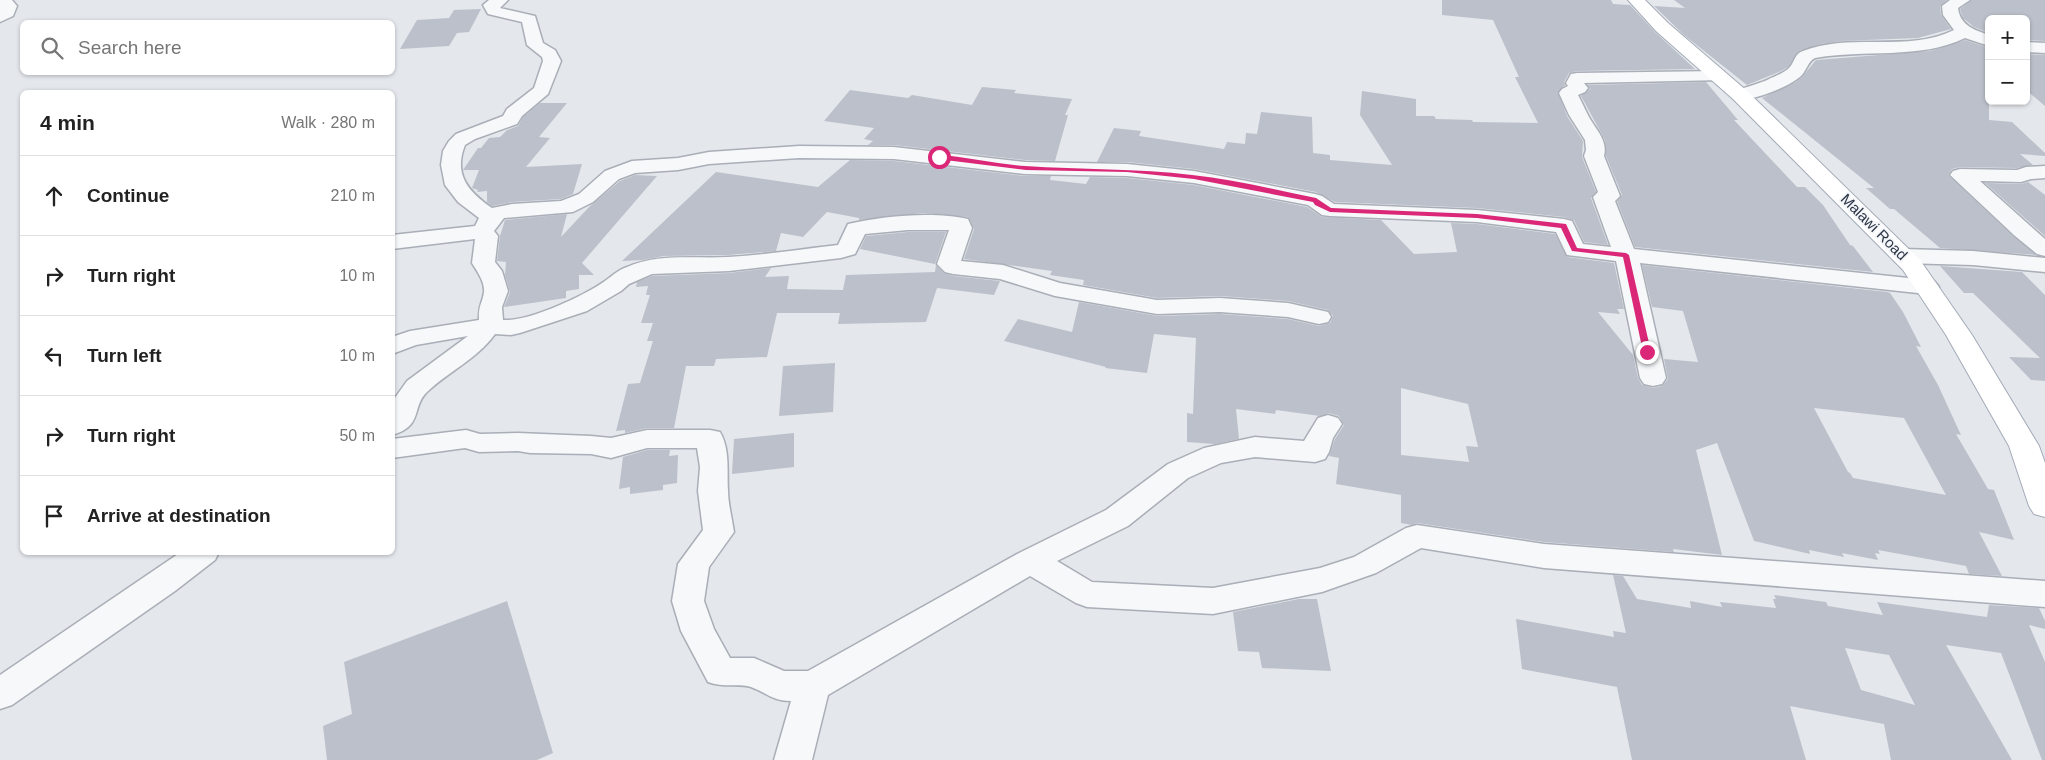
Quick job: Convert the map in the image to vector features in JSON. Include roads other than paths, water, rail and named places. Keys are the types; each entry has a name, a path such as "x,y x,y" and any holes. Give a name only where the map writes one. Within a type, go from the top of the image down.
{"main road":[{"name":"Malawi Road","path":"1636,0 1662,26 1740,95 1903,256 1959,334 2024,446 2045,506"}],"street":[{"path":"0,17 7,13 10,6 3,0"},
{"path":"395,423 404,415 405,404 416,387 477,341 491,320 490,307 496,291 490,271 483,263 486,254 487,224 480,210 458,190 453,174 451,151 460,139 510,120 514,113 542,90 552,61 549,54 535,46 529,19 494,11 491,5 500,0"},
{"path":"1962,0 1950,6 1951,15 1964,32 1985,40"},
{"path":"1740,95 1760,91 1796,71 1802,58 1810,53 1847,47 1919,45 1945,42 1954,40 1964,32"},
{"path":"2030,47 2045,48"},
{"path":"1652,378 1642,321 1636,304 1633,281 1626,255 1616,234 1603,197 1610,196 1594,156 1596,142 1580,118 1568,93 1578,88 1575,83 1577,78 1718,76"},
{"path":"395,242 451,238 487,224 497,213 512,210 565,207 586,198 612,175 632,167 678,164 709,158 799,152 876,152 928,158 929,156 968,159 975,162 1026,168 1127,170 1194,177 1316,200 1317,204 1330,210 1477,216 1564,226 1575,250 1927,287"},
{"path":"2045,172 2026,173 2021,176 1960,175 1980,191 2003,216 2045,249"},
{"path":"395,345 410,339 488,326 511,328 559,314 598,295 636,271 664,265 729,264 840,251 847,249 856,229 916,222 960,224 961,228 948,264 953,267 1003,272 1056,289 1157,307 1220,305 1288,310 1319,317"},
{"path":"1903,256 1973,258 2045,265"},
{"path":"395,449 466,439 479,443 518,442 530,444 591,445 611,448 647,439 710,439 714,467 713,491 719,532 694,564 688,601 698,631 720,672 754,672 780,686 813,686 1030,561 1117,518 1178,471 1214,455 1255,447 1315,452 1319,437 1328,424"},
{"path":"1030,561 1087,594 1213,601 1322,580 1365,565 1417,536 1544,556 2045,594"},
{"path":"0,694 164,582 200,555"},
{"path":"793,760 813,686"}]}
